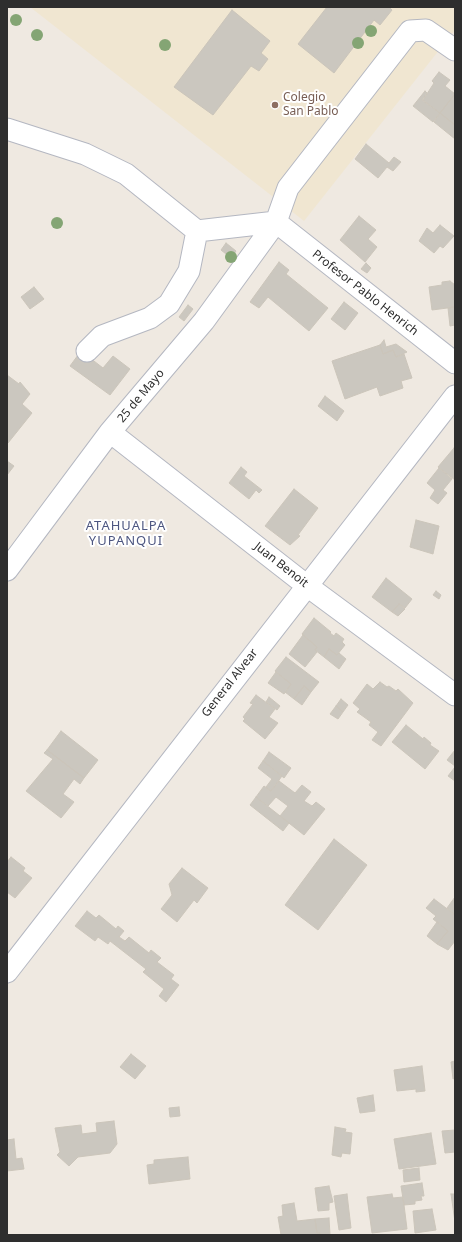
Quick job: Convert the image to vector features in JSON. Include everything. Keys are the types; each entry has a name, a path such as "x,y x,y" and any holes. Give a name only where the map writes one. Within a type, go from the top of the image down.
{"street":[{"name":"25 de Mayo","path":"10,560 110,432 204,321 276,222 288,188 410,31 426,30 455,50"},
{"path":"7,129 85,154 126,174 197,231 276,222"},
{"name":"Profesor Pablo Henrich","path":"276,222 455,363"},
{"path":"87,351 102,336 150,318 169,304 188,271 197,231"},
{"name":"General Alvear","path":"7,972 306,585 455,396"},
{"name":"Juan Benoit","path":"110,432 306,585 455,695"}],"shaded area":[{"name":"Colegio San Pablo","path":"30,7 455,7 455,30 304,221"}],"building":[{"path":"327,7 389,7 392,10 380,25 374,20 334,73 298,44"},
{"path":"232,10 270,41 261,53 268,59 259,71 251,66 213,115 174,87"},
{"path":"439,72 450,80 445,86 455,94 440,113 423,100 434,83 432,81"},
{"path":"425,91 427,93 422,100 440,113 433,122 413,106"},
{"path":"455,94 455,125 440,113"},
{"path":"440,113 455,125 455,139 434,122"},
{"path":"366,144 389,163 394,157 401,162 393,171 387,167 378,178 355,159"},
{"path":"359,216 376,230 368,239 377,247 365,262 340,240"},
{"path":"440,225 454,236 443,248 440,246 434,253 419,241 427,228 433,233"},
{"path":"226,243 236,251 231,258 221,250"},
{"path":"279,262 289,270 286,274 328,308 309,331 268,297 259,308 250,302"},
{"path":"366,263 371,268 367,273 361,269"},
{"path":"450,281 455,285 455,307 432,310 429,287 442,285 442,282"},
{"path":"34,287 44,299 30,309 21,297"},
{"path":"344,302 358,313 345,330 331,319"},
{"path":"188,305 193,309 184,321 179,317"},
{"path":"455,307 455,325 450,326 448,308"},
{"path":"384,340 386,347 396,344 407,352 396,357 393,350 383,354 380,345"},
{"path":"380,345 383,354 393,350 396,357 404,354 412,378 401,381 403,388 380,396 377,387 345,399 332,361"},
{"path":"81,351 103,368 113,356 130,369 110,395 70,366"},
{"path":"7,375 19,384 20,382 30,394 22,404 32,413 8,443 7,442"},
{"path":"325,396 344,411 337,421 318,406"},
{"path":"454,448 455,449 455,480 438,467"},
{"path":"7,461 14,466 7,475"},
{"path":"241,467 247,472 244,476 262,490 259,493 256,490 249,499 229,483"},
{"path":"439,468 452,479 443,490 447,493 438,504 430,498 435,490 427,483"},
{"path":"294,489 318,508 298,535 300,536 290,545 265,526"},
{"path":"416,520 439,526 433,554 410,547"},
{"path":"386,578 412,599 405,608 399,604 392,612 372,597"},
{"path":"436,591 441,595 439,599 433,595"},
{"path":"399,604 405,609 398,616 392,612"},
{"path":"314,618 334,636 336,633 344,639 342,642 345,645 337,655 329,649 324,657 315,650 317,647 302,634"},
{"path":"303,635 317,647 315,650 317,652 305,667 289,654"},
{"path":"329,649 337,655 339,653 346,659 339,669 324,657"},
{"path":"286,657 319,682 311,692 304,686 294,699 285,692 291,684 275,671"},
{"path":"276,672 291,684 284,694 268,683"},
{"path":"380,682 396,691 398,689 413,703 381,746 372,740 378,732 369,725 371,722 357,712 360,709 353,703 367,684 373,689"},
{"path":"304,686 311,692 302,705 294,699"},
{"path":"256,695 275,709 269,717 278,723 265,739 243,721 245,719 243,717 253,704 250,703"},
{"path":"269,697 280,706 277,710 266,702"},
{"path":"341,699 348,705 343,712 336,706"},
{"path":"336,706 343,712 338,719 330,714"},
{"path":"406,725 423,739 424,737 431,743 430,745 439,751 425,769 392,742"},
{"path":"61,731 98,760 84,778 47,750"},
{"path":"47,750 84,778 80,784 74,779 63,794 74,802 61,818 26,791 53,759 44,753"},
{"path":"455,750 455,766 447,760"},
{"path":"269,752 291,768 284,778 263,761"},
{"path":"263,761 282,776 271,791 266,787 272,779 258,768"},
{"path":"455,767 455,781 448,776"},
{"path":"279,781 295,793 302,785 311,792 304,801 312,806 316,802 325,809 304,835 280,816 288,806 276,797 268,806 256,797 264,786 271,791"},
{"path":"256,797 289,823 283,831 250,805"},
{"path":"334,839 367,865 318,930 285,905"},
{"path":"11,857 25,868 23,871 32,878 15,898 7,892 7,862"},
{"path":"182,868 208,888 197,903 194,900 177,922 161,909 172,895 169,884"},
{"path":"455,897 455,912 454,914 447,908"},
{"path":"434,899 454,914 455,912 455,941 448,950 437,944 448,931 433,919 436,916 426,908"},
{"path":"87,911 96,918 99,915 116,929 118,926 124,931 119,937 125,941 129,937 149,953 151,950 161,958 157,962 174,975 171,979 179,985 166,1002 159,996 164,989 143,972 146,969 110,941 108,944 98,937 95,941 75,926"},
{"path":"437,922 448,931 437,944 427,936"},
{"path":"131,1054 146,1066 135,1079 120,1067"},
{"path":"455,1061 455,1078 453,1079 451,1062"},
{"path":"422,1066 425,1091 416,1092 416,1089 397,1091 394,1070"},
{"path":"373,1095 375,1111 360,1113 357,1098"},
{"path":"179,1107 180,1116 170,1117 169,1108"},
{"path":"114,1121 117,1144 110,1153 78,1157 69,1166 57,1155 60,1152 55,1128 81,1125 82,1134 97,1132 96,1123"},
{"path":"335,1127 346,1129 345,1132 352,1133 350,1154 342,1153 341,1157 332,1155"},
{"path":"455,1130 455,1152 445,1153 442,1131"},
{"path":"431,1133 436,1164 399,1169 394,1139"},
{"path":"14,1139 16,1159 22,1158 24,1169 7,1171 7,1140"},
{"path":"188,1157 190,1179 149,1184 147,1165 154,1164 154,1160"},
{"path":"419,1168 420,1180 404,1182 403,1170"},
{"path":"422,1183 424,1196 421,1196 422,1200 415,1201 415,1204 404,1205 401,1186"},
{"path":"329,1186 333,1202 329,1203 329,1210 318,1211 315,1188"},
{"path":"347,1194 351,1228 339,1230 334,1196"},
{"path":"392,1194 393,1198 403,1197 407,1229 372,1233 367,1197"},
{"path":"451,1194 455,1194 455,1222"},
{"path":"294,1203 297,1221 315,1219 317,1233 320,1233 320,1235 281,1235 278,1217 283,1216 282,1205"},
{"path":"432,1209 436,1230 415,1233 413,1211"},
{"path":"329,1218 330,1235 320,1235 320,1233 317,1233 315,1219"}],"place":[{"name":"Colegio San Pablo","path":"275,105"}],"district":[{"name":"ATAHUALPA YUPANQUI","path":"126,534"}]}
